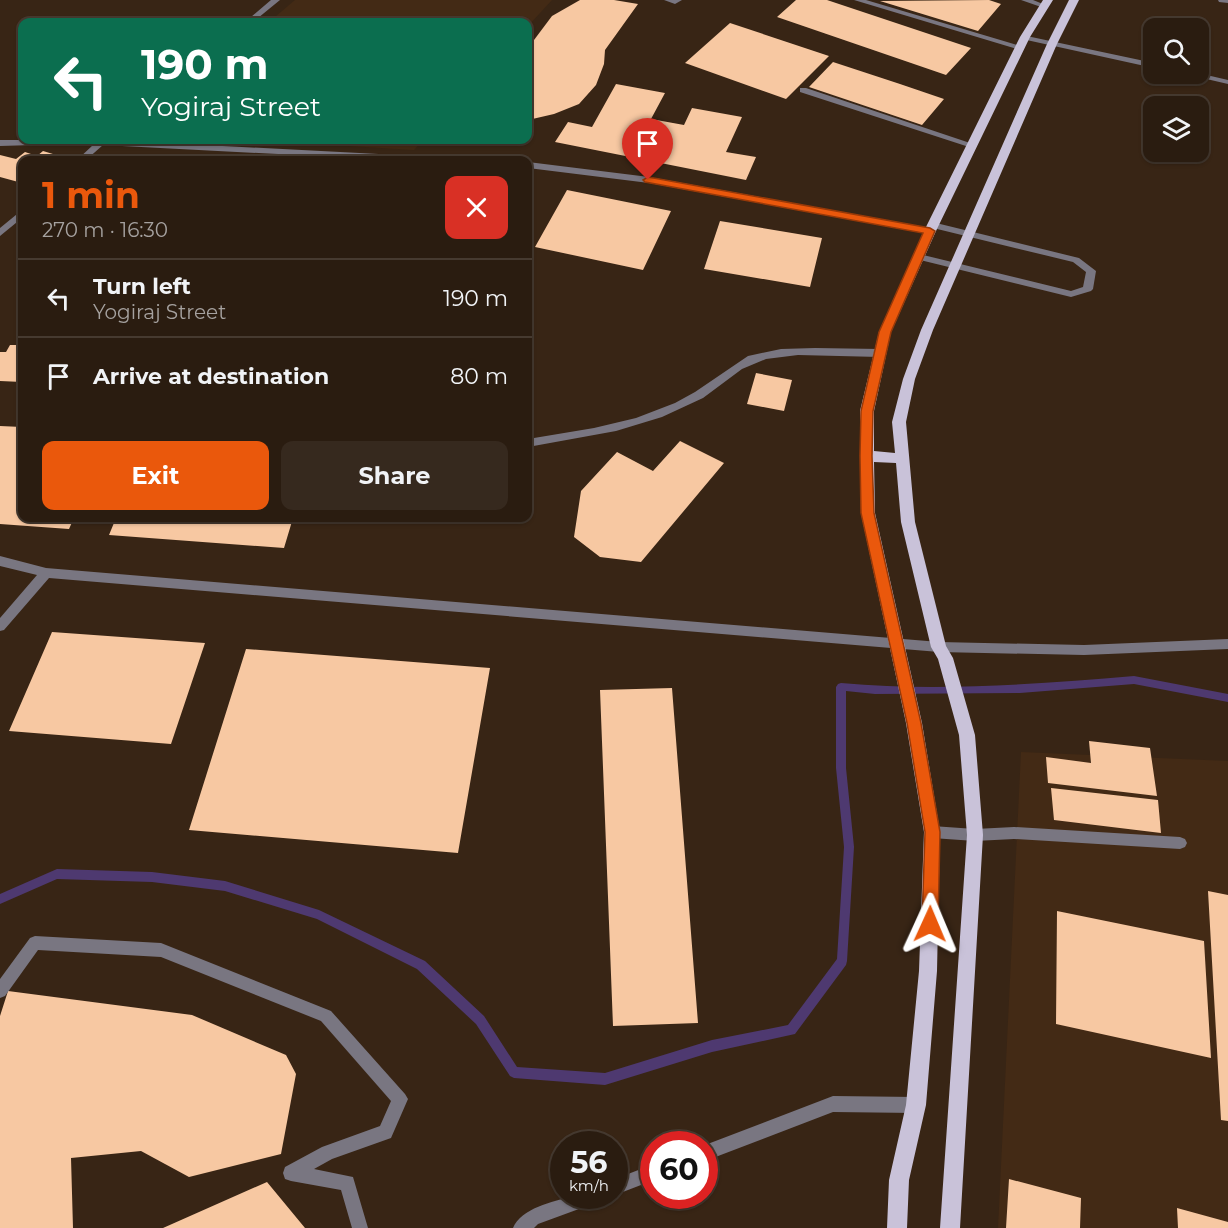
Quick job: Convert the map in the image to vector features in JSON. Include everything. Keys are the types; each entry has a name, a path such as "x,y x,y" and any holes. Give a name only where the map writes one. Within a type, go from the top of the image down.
{"main road":[{"path":"950,1228 975,835 967,735 942,652 908,522 899,422 909,379 955,266 1052,44 1074,0"},
{"path":"897,1228 899,1180 916,1106 928,971 932,832 914,723 868,513 867,411 885,332 931,228 1022,42 1046,3"},
{"path":"866,456 901,458"}],"street":[{"path":"254,18 276,0"},
{"path":"668,0 675,2 678,0"},
{"path":"858,0 1022,42 1052,44 1143,64"},
{"path":"1025,0 1046,3"},
{"path":"1222,0 1228,1"},
{"path":"1209,78 1228,82"},
{"path":"803,90 972,146"},
{"path":"0,143 18,142"},
{"path":"86,156 100,144"},
{"path":"156,144 366,156"},
{"path":"532,166 648,180 969,234 1076,260 1091,272 1088,289 1071,294 918,257"},
{"path":"0,233 18,217"},
{"path":"532,442 640,422 699,395 752,359 781,352 880,353"},
{"path":"0,561 46,573 896,643 942,652 1084,650 1228,644"},
{"path":"0,626 46,573"},
{"path":"932,832 975,835 1014,833 1180,843"},
{"path":"0,992 35,943 161,950 327,1016 400,1099 385,1132 328,1153 291,1173 347,1183 360,1228"},
{"path":"718,1148 833,1104 916,1106"},
{"path":"521,1228 533,1218 557,1209"}],"shaded area":[{"path":"295,0 552,0 532,22 532,18 274,18"},
{"path":"314,144 419,144 414,150"},
{"path":"1021,752 1228,761 1228,1228 998,1228"}],"building":[{"path":"580,0 614,0 638,4 605,50 604,64 596,85 579,104 554,114 532,119 532,43 552,16"},
{"path":"796,0 827,0 971,48 946,75 777,17"},
{"path":"989,0 1001,4 978,31 880,1"},
{"path":"730,23 829,56 786,99 685,63"},
{"path":"833,62 944,99 922,125 809,87"},
{"path":"616,84 665,93 651,119 684,125 692,108 742,117 726,152 756,157 746,180 555,142 568,122 592,127"},
{"path":"43,151 60,156 37,156"},
{"path":"25,152 37,156 20,156"},
{"path":"0,155 16,159 18,157 18,182 0,177"},
{"path":"567,190 671,211 643,270 535,247"},
{"path":"720,221 822,238 810,287 704,269"},
{"path":"10,345 18,345 18,382 0,381 0,352 6,352"},
{"path":"756,373 792,380 784,411 747,404"},
{"path":"0,426 18,427 18,522 72,522 69,529 0,524"},
{"path":"680,441 724,463 641,562 600,557 574,537 581,491 617,452 653,471"},
{"path":"114,522 292,522 284,548 109,535"},
{"path":"52,632 205,643 171,744 9,731"},
{"path":"246,649 490,668 458,853 189,830"},
{"path":"672,688 698,1023 613,1026 600,690"},
{"path":"1089,741 1150,748 1157,796 1048,783 1046,757 1091,763"},
{"path":"1051,788 1158,800 1161,833 1054,820"},
{"path":"1208,891 1228,895 1228,1121 1221,1120"},
{"path":"1057,911 1204,941 1211,1058 1056,1024"},
{"path":"8,991 192,1015 286,1055 296,1074 281,1154 189,1177 141,1151 71,1158 73,1228 0,1228 0,1016"},
{"path":"1009,1179 1081,1198 1080,1228 1006,1228"},
{"path":"267,1182 305,1228 163,1228"},
{"path":"1177,1208 1228,1222 1228,1228 1178,1228"}],"waterway":[{"path":"0,899 57,874 152,877 225,886 319,915 421,965 480,1020 514,1072 605,1079 712,1046 791,1030 842,961 849,847 841,768 841,687 875,690 1020,689 1134,680 1228,698"}],"route":[{"path":"648,180 930,231 885,332 867,411 866,456 868,513 914,723 932,832 930,924"}]}
